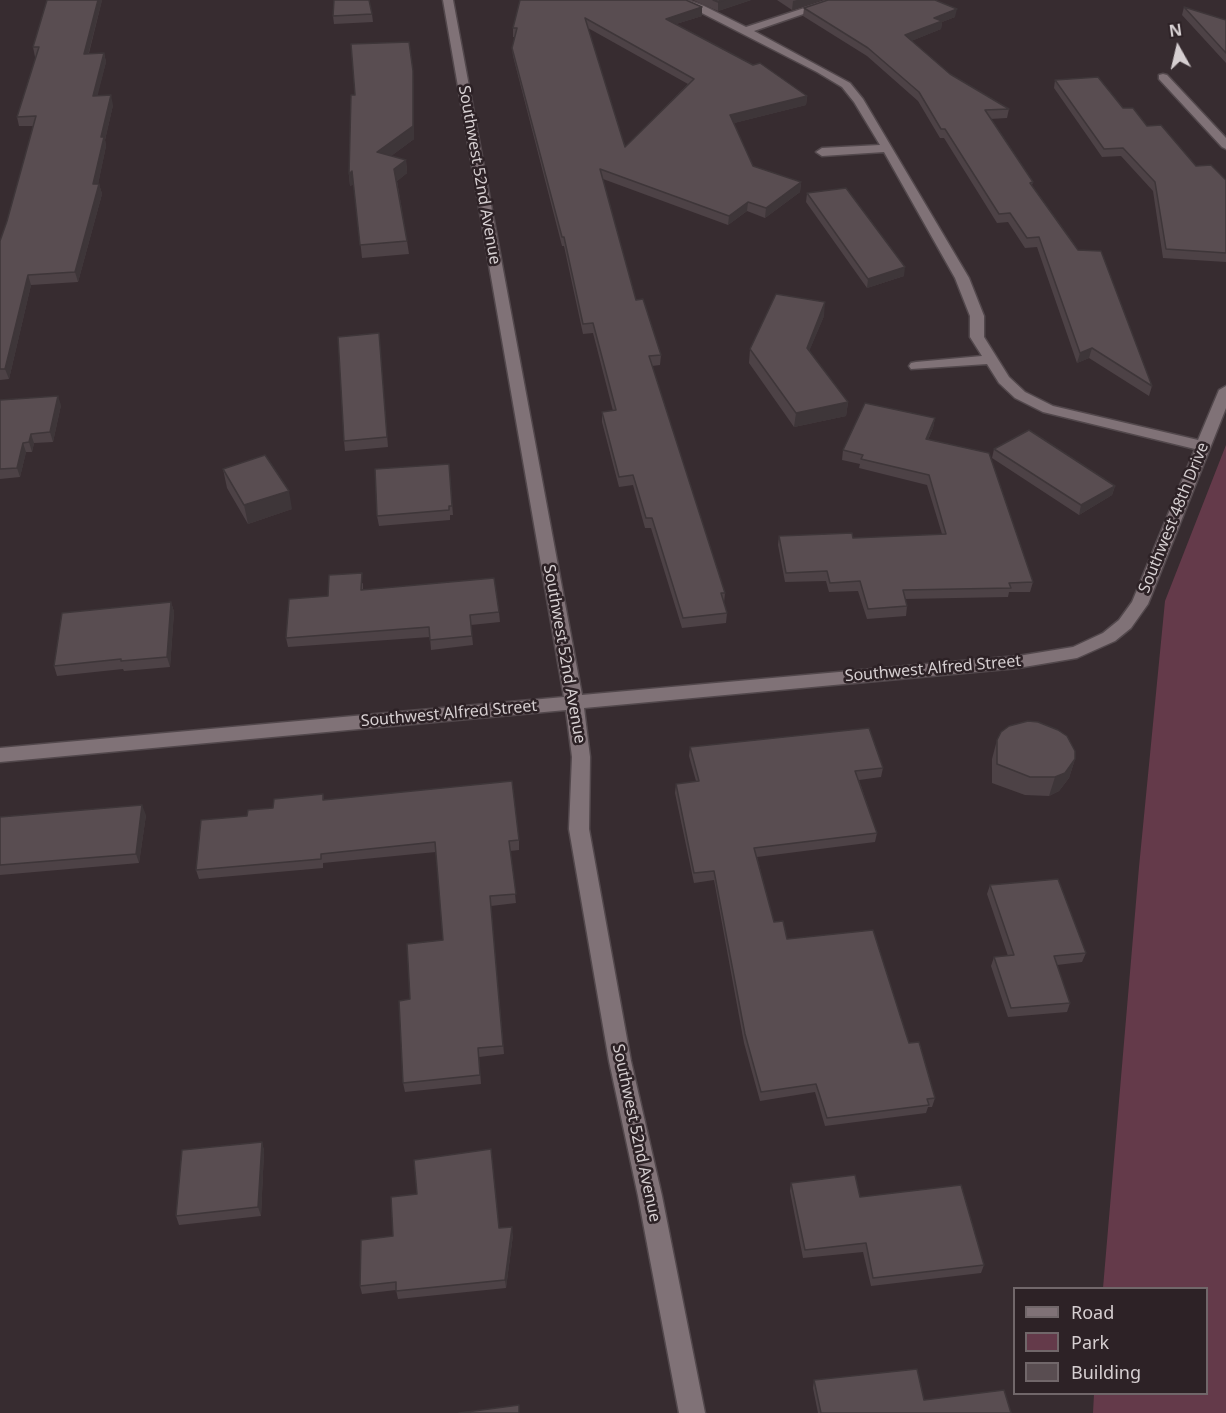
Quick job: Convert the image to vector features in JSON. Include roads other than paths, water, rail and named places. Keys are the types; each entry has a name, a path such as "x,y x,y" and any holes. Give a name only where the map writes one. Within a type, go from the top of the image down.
{"street":[{"name":"Southwest 52nd Avenue","path":"448,0 574,702 581,757 579,829 620,1061 650,1196 692,1413"},
{"path":"677,0 700,8 846,85 859,100 888,148 962,279 977,316 977,337 989,360 1004,380 1020,395 1047,409 1203,446"},
{"path":"745,32 839,0"},
{"path":"1163,77 1226,145"},
{"path":"822,152 888,148"},
{"path":"916,366 989,360"},
{"name":"Southwest 48th Drive","path":"1109,637 1125,624 1140,604 1226,390"},
{"name":"Southwest Alfred Street","path":"0,755 1051,658 1077,652 1109,637"}]}
